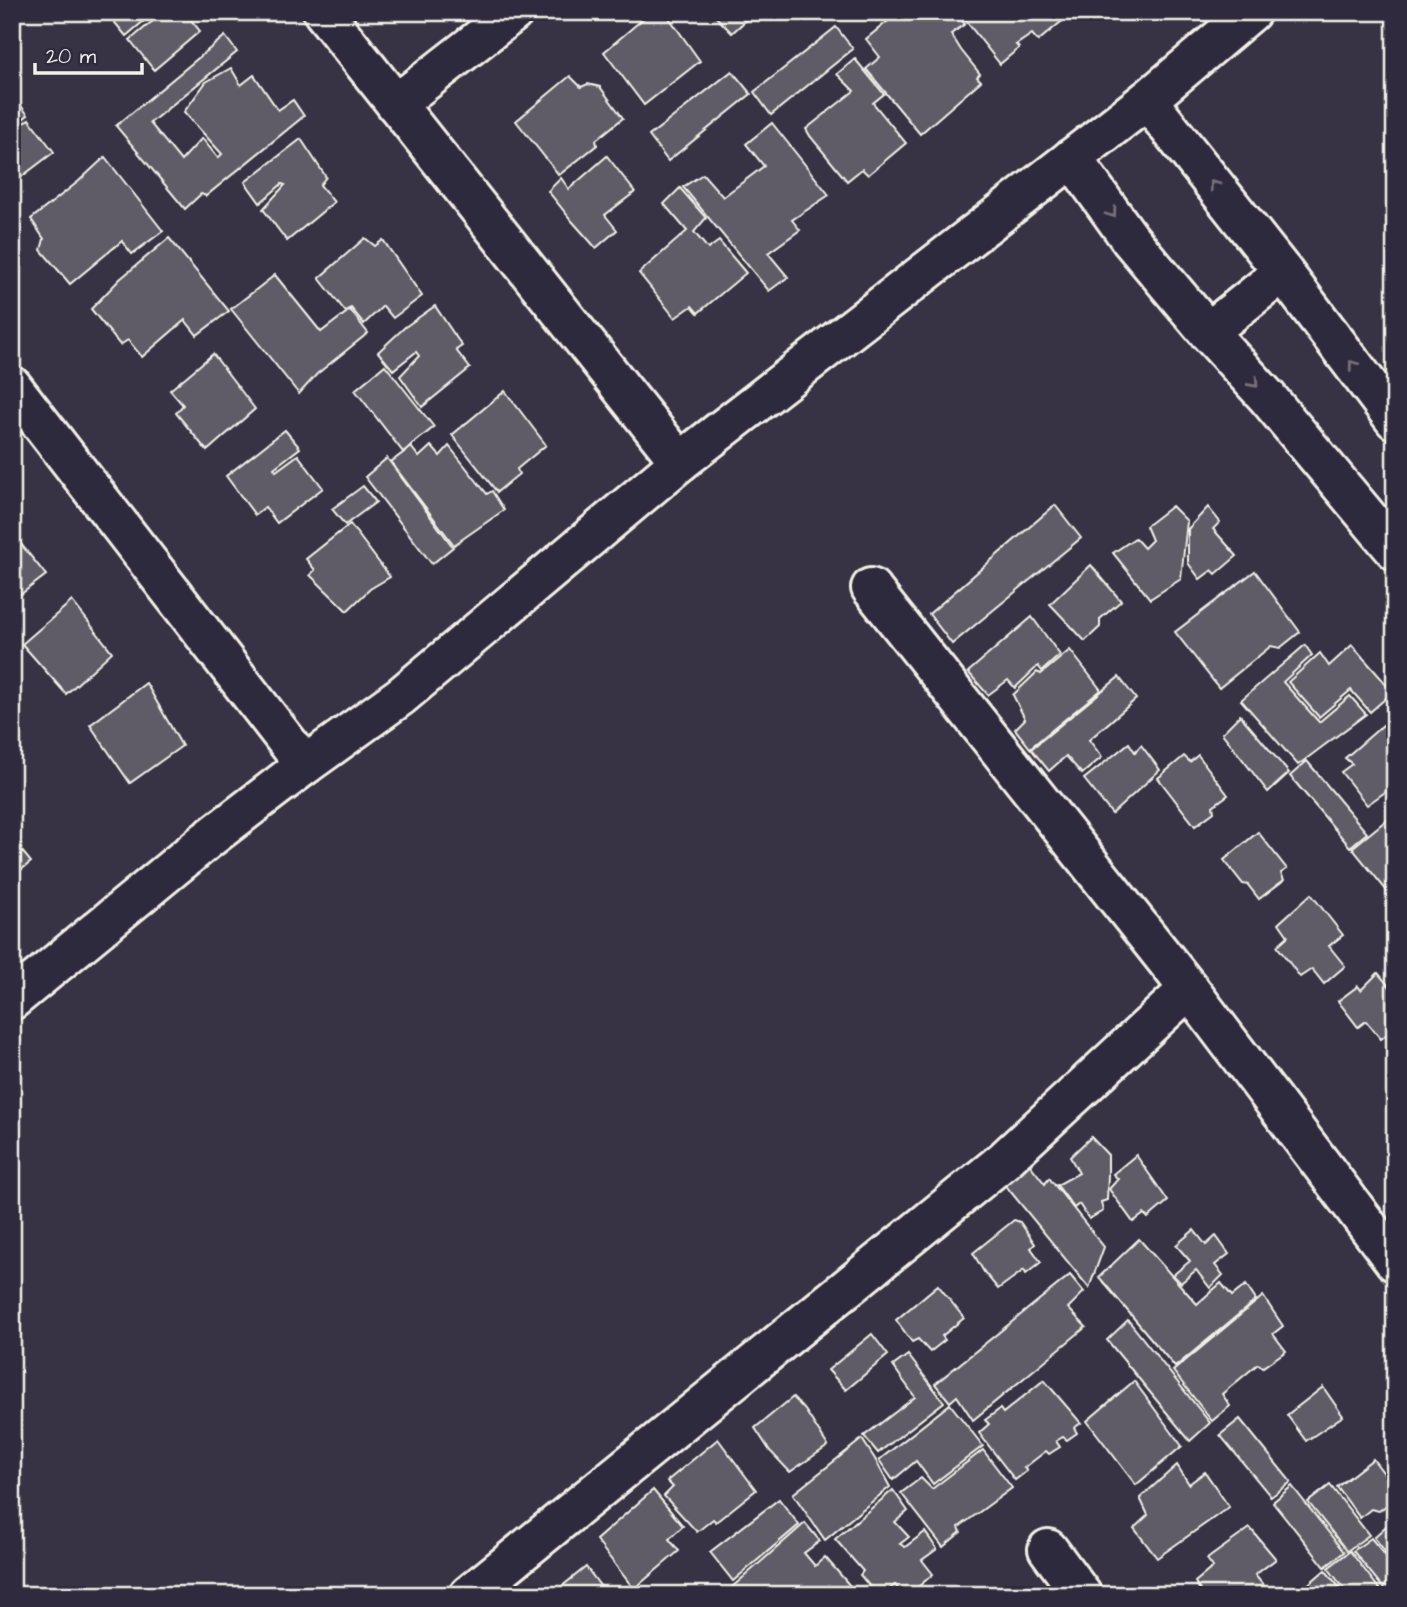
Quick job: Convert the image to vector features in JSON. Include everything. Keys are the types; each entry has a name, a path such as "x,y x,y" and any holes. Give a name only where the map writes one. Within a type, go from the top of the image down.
{"street":[{"path":"323,12 680,462"},
{"path":"396,104 514,12"},
{"path":"12,1000 206,841 401,696 680,462 1147,100 1251,12"},
{"path":"1147,100 1395,419"},
{"path":"1072,158 1130,239 1395,550"},
{"path":"1208,332 1283,272"},
{"path":"12,386 305,765"},
{"path":"871,588 1189,989 1395,1262"},
{"path":"469,1595 1003,1161 1189,989"},
{"path":"1048,1549 1082,1595"}],"building":[{"path":"119,12 191,12 187,15 200,31 154,70 130,40 154,20 151,15 126,36 111,18"},
{"path":"639,12 665,12 700,61 644,105 604,52 644,18"},
{"path":"711,12 755,12 732,33"},
{"path":"899,12 955,12 965,24 951,34 980,74 977,77 981,81 920,134 866,69 880,57 866,39"},
{"path":"959,12 1073,12 1038,41 1032,34 1016,45 1019,48 1000,64"},
{"path":"836,27 853,49 771,115 754,92"},
{"path":"225,36 237,52 150,123 181,161 202,138 218,158 222,154 184,112 206,82 231,68 241,85 254,75 278,110 293,100 304,116 206,196 201,194 185,209 116,126"},
{"path":"855,59 884,94 873,103 906,143 868,175 862,169 847,181 806,129 854,91 837,74"},
{"path":"732,71 751,94 668,161 649,136"},
{"path":"570,76 581,87 588,84 600,87 623,118 596,140 597,145 559,175 516,121"},
{"path":"12,94 28,115 12,127"},
{"path":"29,119 54,152 12,184 12,132"},
{"path":"772,123 829,195 792,220 800,230 768,253 788,277 769,291 683,187 703,174 723,197 764,166 746,144"},
{"path":"301,139 326,177 320,185 334,202 287,241 263,209 285,185 282,184 260,203 245,182"},
{"path":"607,156 635,192 605,215 617,230 596,248 548,191 561,178 569,189"},
{"path":"105,157 163,231 132,254 122,241 70,284 41,250 44,239 31,219"},
{"path":"680,188 706,218 694,232 708,249 719,241 746,273 698,313 692,306 675,318 639,273 687,231 664,204"},
{"path":"169,238 229,311 197,335 185,320 142,357 128,340 120,345 91,309 120,279"},
{"path":"365,238 375,246 383,240 422,296 393,318 383,306 364,324 351,308 345,311 319,278"},
{"path":"275,275 321,332 350,310 368,333 317,374 299,394 231,309"},
{"path":"435,306 462,346 456,350 470,368 422,407 400,376 419,356 416,352 393,370 378,352 405,327"},
{"path":"213,354 255,409 207,451 176,413 183,405 170,390"},
{"path":"385,365 434,427 403,452 355,390"},
{"path":"505,391 546,445 517,469 519,474 497,492 452,435"},
{"path":"285,430 300,448 274,468 276,471 298,455 323,488 277,523 265,507 255,515 226,476"},
{"path":"431,446 440,456 449,446 487,494 492,491 504,510 454,545 391,462 411,447 419,457"},
{"path":"387,458 453,547 432,564 365,477"},
{"path":"363,486 376,502 345,525 332,509"},
{"path":"1055,505 1081,538 952,644 929,614"},
{"path":"1172,506 1187,521 1181,579 1150,599 1113,553 1135,538 1144,548 1152,540 1146,526"},
{"path":"1208,507 1220,522 1213,529 1237,556 1216,574 1212,570 1200,579 1188,563 1188,529"},
{"path":"350,524 390,577 370,589 347,611 310,575 315,570 306,559"},
{"path":"12,533 46,575 12,601"},
{"path":"1091,565 1121,601 1100,619 1100,627 1085,641 1050,604"},
{"path":"1255,571 1300,632 1280,648 1271,646 1219,688 1175,632"},
{"path":"72,601 112,652 66,694 22,644"},
{"path":"1032,617 1060,655 1042,671 1038,666 1015,688 1008,680 988,695 968,672"},
{"path":"1305,645 1312,655 1283,682 1319,722 1350,696 1366,714 1298,765 1241,700"},
{"path":"1352,645 1393,692 1370,712 1351,690 1319,717 1288,682 1320,653 1329,666"},
{"path":"1070,650 1101,690 1030,748 1015,729 1025,719 1013,695 1037,672 1041,674"},
{"path":"1119,677 1136,699 1089,740 1102,757 1082,774 1066,756 1049,771 1031,749"},
{"path":"146,683 182,746 130,783 90,725"},
{"path":"1240,715 1289,773 1268,792 1222,733"},
{"path":"1383,725 1395,732 1395,792 1388,790 1367,805 1341,772 1352,764 1345,758"},
{"path":"1129,743 1135,752 1141,745 1160,770 1112,814 1084,779"},
{"path":"1198,755 1228,795 1213,806 1214,812 1195,826 1158,778 1184,756 1190,762"},
{"path":"1307,761 1367,833 1350,847 1290,776"},
{"path":"1395,813 1395,901 1352,848"},
{"path":"1258,832 1287,869 1281,873 1284,880 1259,899 1224,860"},
{"path":"12,839 31,862 12,877"},
{"path":"1311,894 1343,935 1329,946 1345,966 1324,984 1312,969 1300,977 1277,946 1288,936 1279,923"},
{"path":"1378,973 1395,993 1395,1028 1381,1039 1366,1021 1358,1027 1338,1001 1358,986 1361,990"},
{"path":"1091,1137 1108,1155 1108,1174 1107,1200 1101,1202 1103,1211 1089,1219 1079,1204 1074,1208 1057,1185 1079,1173 1070,1157"},
{"path":"1136,1155 1168,1201 1148,1218 1144,1214 1133,1222 1109,1189 1118,1179 1113,1174"},
{"path":"1028,1162 1045,1184 1049,1178 1104,1247 1089,1288 1006,1186"},
{"path":"1014,1220 1020,1222 1035,1244 1031,1248 1041,1262 1026,1274 1024,1270 998,1289 973,1253"},
{"path":"1194,1230 1206,1245 1216,1236 1229,1254 1215,1265 1223,1275 1210,1288 1196,1270 1181,1283 1173,1275 1190,1261 1176,1245"},
{"path":"1139,1239 1197,1304 1221,1283 1232,1296 1246,1285 1256,1300 1175,1367 1099,1277"},
{"path":"1070,1275 1084,1292 1068,1308 1086,1327 973,1420 957,1396 950,1402 935,1384"},
{"path":"938,1285 964,1318 942,1336 945,1340 930,1352 918,1339 912,1342 896,1320"},
{"path":"1263,1296 1283,1326 1273,1334 1286,1351 1263,1367 1258,1364 1222,1394 1230,1406 1212,1421 1173,1371"},
{"path":"1128,1320 1210,1423 1190,1441 1107,1340"},
{"path":"872,1334 888,1355 846,1390 828,1370"},
{"path":"908,1355 944,1402 878,1453 864,1436 915,1397 893,1366"},
{"path":"1044,1380 1081,1423 1074,1428 1077,1433 1067,1440 1063,1437 1056,1441 1060,1447 1049,1454 1046,1451 1024,1468 1027,1471 1015,1480 979,1433 989,1424 985,1420 1000,1409 1003,1413"},
{"path":"1134,1381 1182,1446 1136,1485 1087,1421"},
{"path":"1323,1387 1343,1416 1306,1441 1287,1415"},
{"path":"793,1397 805,1410 828,1446 790,1472 770,1451 755,1428"},
{"path":"950,1404 983,1446 933,1484 916,1461 893,1480 879,1460"},
{"path":"1240,1419 1291,1482 1271,1497 1220,1435"},
{"path":"718,1439 756,1490 716,1522 713,1519 697,1532 664,1496 673,1487 667,1481"},
{"path":"862,1439 890,1487 825,1540 793,1494"},
{"path":"983,1450 1012,1488 959,1527 961,1532 943,1547 901,1493 921,1478 932,1489"},
{"path":"1373,1459 1395,1488 1395,1499 1379,1511 1371,1509 1360,1518 1337,1487"},
{"path":"1177,1465 1189,1484 1205,1472 1229,1507 1157,1558 1134,1528 1148,1515 1140,1498"},
{"path":"1330,1485 1369,1535 1347,1551 1308,1502"},
{"path":"1292,1486 1344,1552 1325,1567 1273,1502"},
{"path":"653,1490 683,1526 669,1539 679,1551 634,1589 596,1540"},
{"path":"893,1490 908,1511 895,1522 909,1537 900,1544 905,1547 925,1532 937,1549 922,1560 933,1574 909,1595 903,1595 895,1585 882,1595 877,1595 860,1575 863,1571 835,1539"},
{"path":"779,1499 799,1525 733,1581 710,1552"},
{"path":"1395,1518 1395,1563 1394,1563 1374,1537"},
{"path":"805,1523 820,1541 804,1553 815,1566 825,1557 858,1595 739,1595 730,1589"},
{"path":"1250,1528 1276,1559 1255,1575 1268,1591 1261,1595 1203,1595 1195,1582 1213,1567 1207,1559"},
{"path":"1371,1538 1395,1567 1395,1595 1389,1595 1353,1551"},
{"path":"1350,1551 1384,1595 1349,1595 1328,1568"},
{"path":"586,1567 607,1595 551,1595"},
{"path":"1325,1570 1346,1595 1309,1595 1304,1588"}]}
